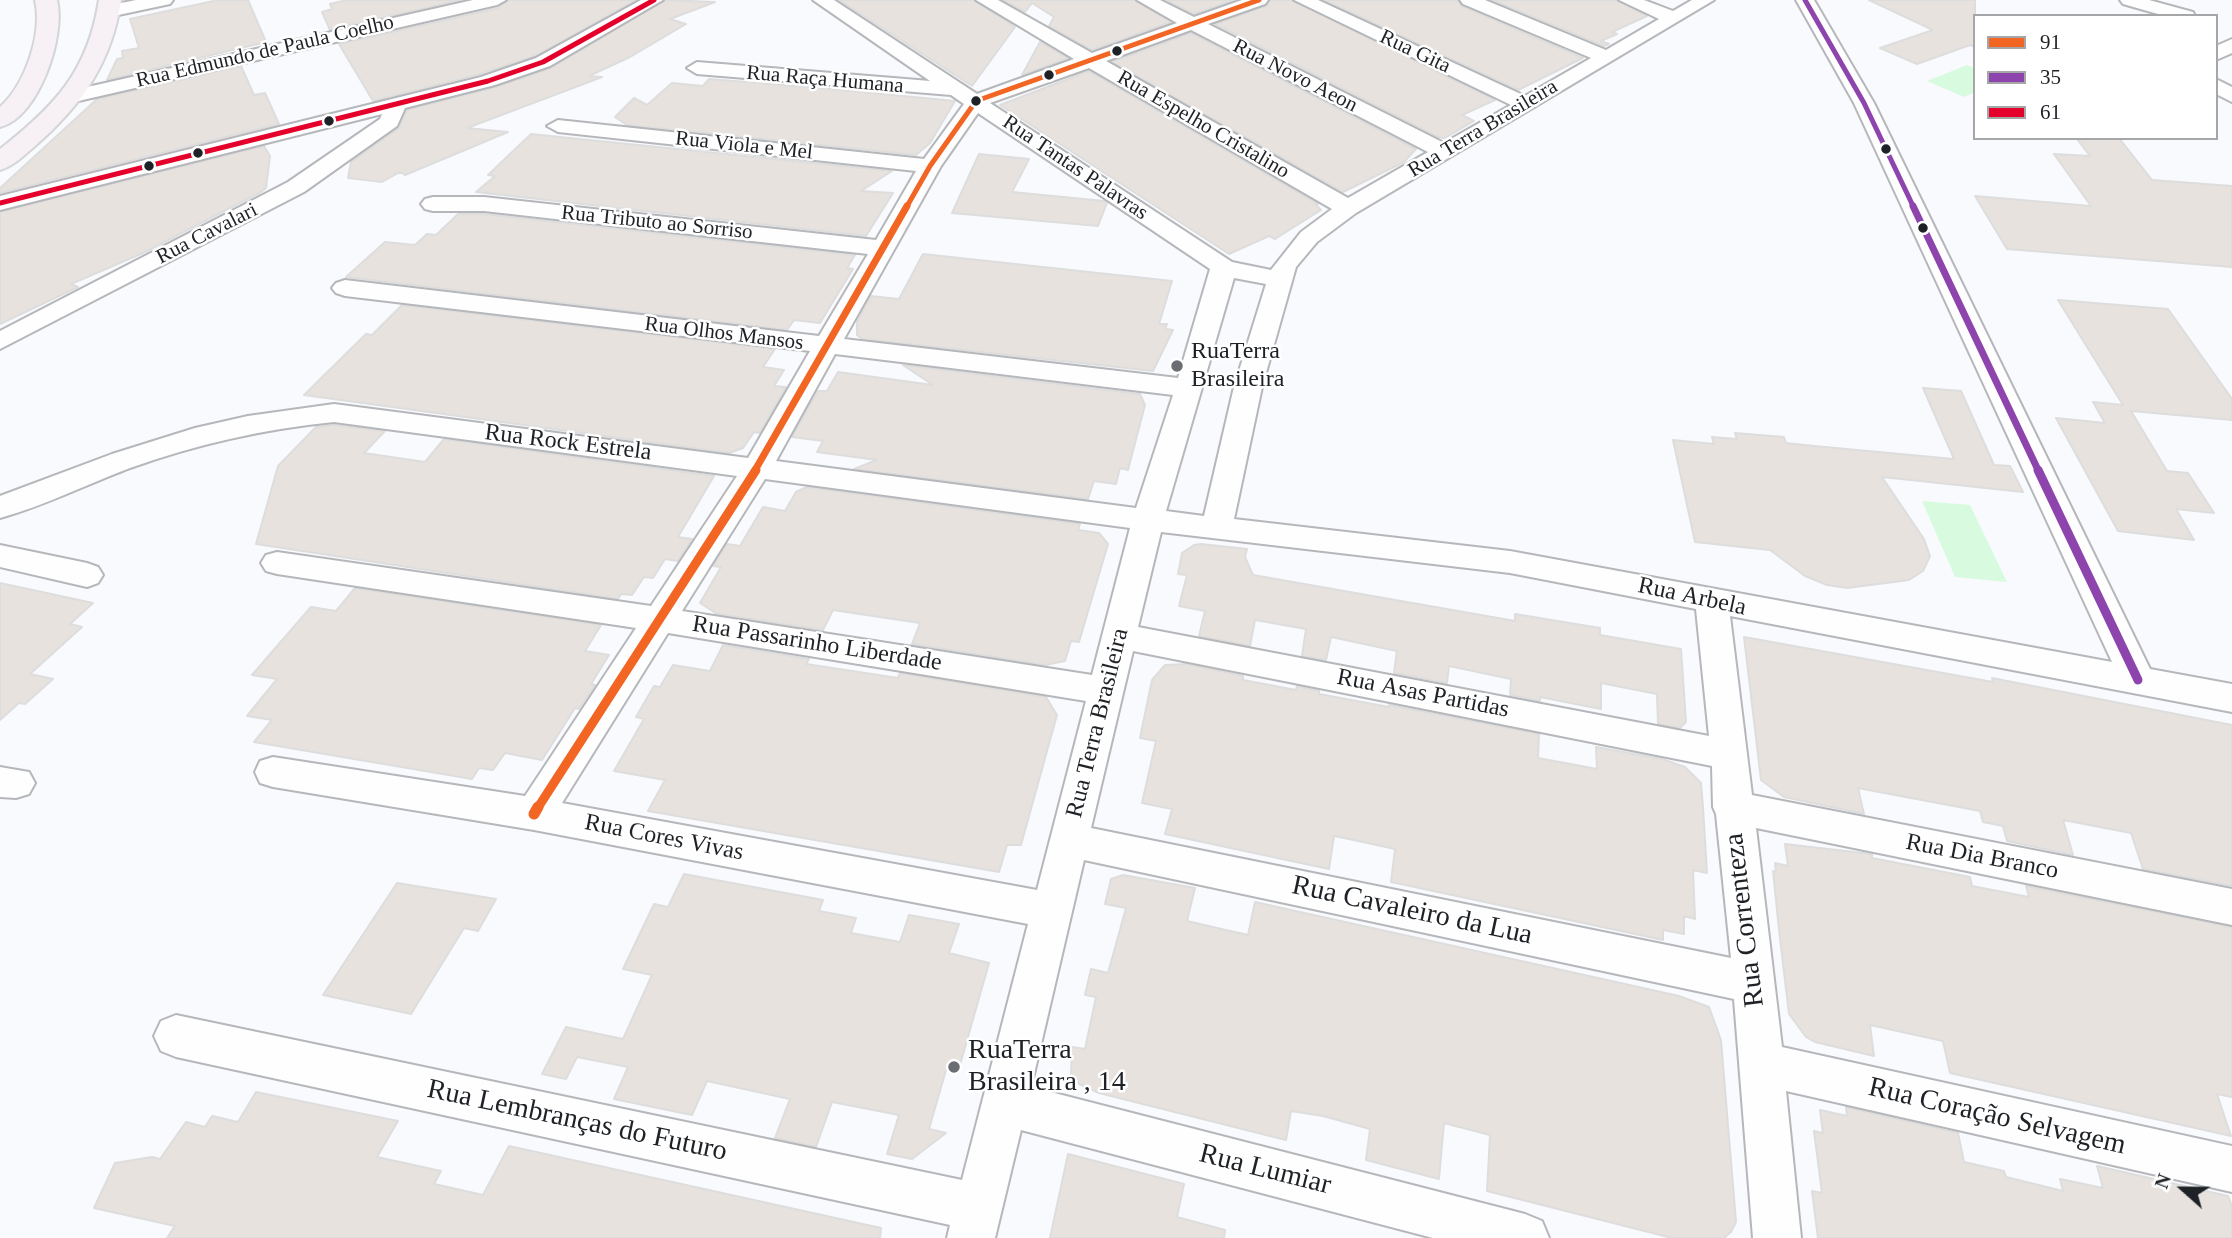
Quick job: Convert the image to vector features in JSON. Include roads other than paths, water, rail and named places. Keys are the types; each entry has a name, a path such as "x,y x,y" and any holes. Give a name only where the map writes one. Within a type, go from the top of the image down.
{"main road":[{"path":"0,120 20,101 38,61 47,27 46,0"},
{"path":"0,162 48,124 74,96 101,41 109,6"}],"street":[{"path":"109,6 164,0"},
{"name":"Rua Edmundo de Paula Coelho","path":"74,96 497,0"},
{"path":"0,203 488,81 543,62 654,0"},
{"name":"Rua Tantas Palavras","path":"822,0 1223,267"},
{"name":"Rua Espelho Cristalino","path":"985,0 1348,208"},
{"name":"Rua Novo Aeon","path":"1146,0 1444,152"},
{"path":"534,814 657,619 757,468 930,166 965,95 1089,59 1259,0"},
{"name":"Rua Gita","path":"1303,0 1526,104"},
{"path":"1469,0 1606,57"},
{"path":"1628,0 1674,18"},
{"name":"Rua Terra Brasileira","path":"1217,527 1248,387 1279,278 1295,250 1348,208 1705,0"},
{"path":"1805,0 1864,103 2138,680"},
{"path":"2129,0 2179,14"},
{"name":"Rua Raça Humana","path":"697,68 965,95"},
{"name":"Rua Cavalari","path":"0,341 296,187 390,122 396,104"},
{"name":"Rua Viola e Mel","path":"558,126 930,166"},
{"name":"Rua Tributo ao Sorriso","path":"433,204 484,204 881,248"},
{"path":"1223,267 1249,275 1279,278"},
{"name":"Rua Terra Brasileira","path":"974,1222 1054,911 1148,520 1219,290 1223,267"},
{"name":"Rua Olhos Mansos","path":"345,288 1187,388"},
{"name":"Rua Rock Estrela","path":"0,508 74,478 216,431 286,416 334,413 1148,520"},
{"name":"Rua Arbela","path":"1148,520 1510,562 2232,698"},
{"path":"0,556 87,575"},
{"name":"Rua Passarinho Liberdade","path":"277,563 657,619 1106,691"},
{"name":"Rua Correnteza","path":"1712,601 1732,807 1754,983 1777,1238"},
{"name":"Rua Asas Partidas","path":"1119,636 1727,754"},
{"name":"Rua Cores Vivas","path":"273,772 534,814 1054,911"},
{"name":"Rua Dia Branco","path":"1732,807 2232,907"},
{"name":"Rua Cavaleiro da Lua","path":"1070,840 1754,983"},
{"name":"Rua Lembranças do Futuro","path":"176,1036 974,1222"},
{"name":"Rua Coração Selvagem","path":"1761,1065 2232,1169"},
{"name":"Rua Lumiar","path":"1005,1103 1525,1238"}],"place":[{"name":"RuaTerra Brasileira","path":"1177,366"},
{"name":"RuaTerra Brasileira , 14","path":"954,1067"}]}
